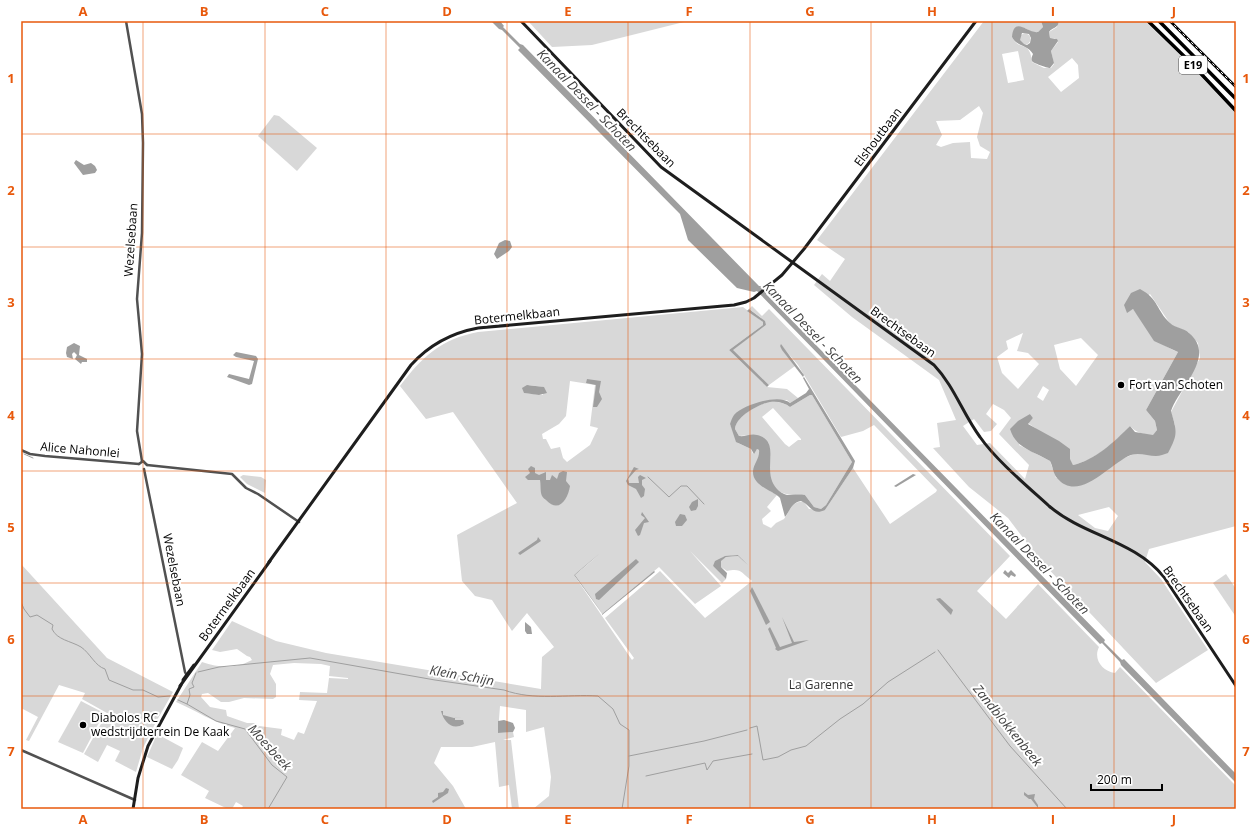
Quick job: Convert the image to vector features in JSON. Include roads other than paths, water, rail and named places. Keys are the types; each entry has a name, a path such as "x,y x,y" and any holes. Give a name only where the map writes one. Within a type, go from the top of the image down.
{"highway":[{"name":"E19","path":"1148,21 1236,111"},
{"name":"E19","path":"1159,21 1236,100"}],"main road":[{"name":"Brechtsebaan","path":"521,21 661,167 934,366 946,380 984,443 1051,507 1076,524 1129,548 1152,564 1164,578 1236,686"},
{"name":"Elshoutbaan","path":"793,263 976,21"},
{"name":"Botermelkbaan","path":"180,686 411,365 426,350 447,337 478,328 740,304 750,301 782,275 793,263"},
{"name":"Botermelkbaan","path":"133,809 138,778 148,746 186,674 200,658"}],"street":[{"name":"Wezelsebaan","path":"126,21 142,114 142,219 137,299 142,354 137,431 142,461"},
{"name":"Alice Nahonlei","path":"21,450 30,454 45,456 139,464"},
{"path":"147,465 144,469 140,468 139,464 142,461 146,462 147,465 232,474 246,488 258,494 298,522"},
{"name":"Wezelsebaan","path":"144,469 186,674"},
{"path":"21,750 135,800"}],"waterway":[{"path":"24,454 33,458"},
{"path":"648,477 669,497 681,486 687,486 704,504"},
{"name":"Klein Schijn","path":"21,602 30,617 37,615 53,625 52,629 57,636 81,647 98,665 105,669 109,680 133,690 143,690 158,697 170,696"},
{"name":"Zandblokkenbeek","path":"938,650 1010,746 1067,809"},
{"name":"Zandblokkenbeek","path":"750,728 757,726 763,760 778,757 791,750 806,746 840,719 863,704 888,682 935,652"},
{"name":"Klein Schijn","path":"198,672 219,667 310,658 527,695 598,696 613,709 620,724 629,730 629,766 622,809"},
{"name":"Klein Schijn","path":"178,700 187,704 190,695 189,689 194,687 192,683 196,673"},
{"name":"Moesbeek","path":"187,704 216,721 245,729 272,765 287,777 268,809"},
{"name":"Zandblokkenbeek","path":"629,756 704,741 747,730"},
{"name":"Zandblokkenbeek","path":"646,776 705,763 707,770 713,761 752,754"}],"railway":[{"path":"1170,21 1236,87"}],"place":[{"name":"Fort van Schoten","path":"1121,385"},
{"name":"Diabolos RC wedstrijdterrein De Kaak","path":"83,725"}],"water label":[{"name":"Kanaal Dessel - Schoten","path":"587,100"},
{"name":"Kanaal Dessel - Schoten","path":"813,332"},
{"name":"Kanaal Dessel - Schoten","path":"1040,563"}],"park label":[{"name":"La Garenne","path":"821,685"}]}
